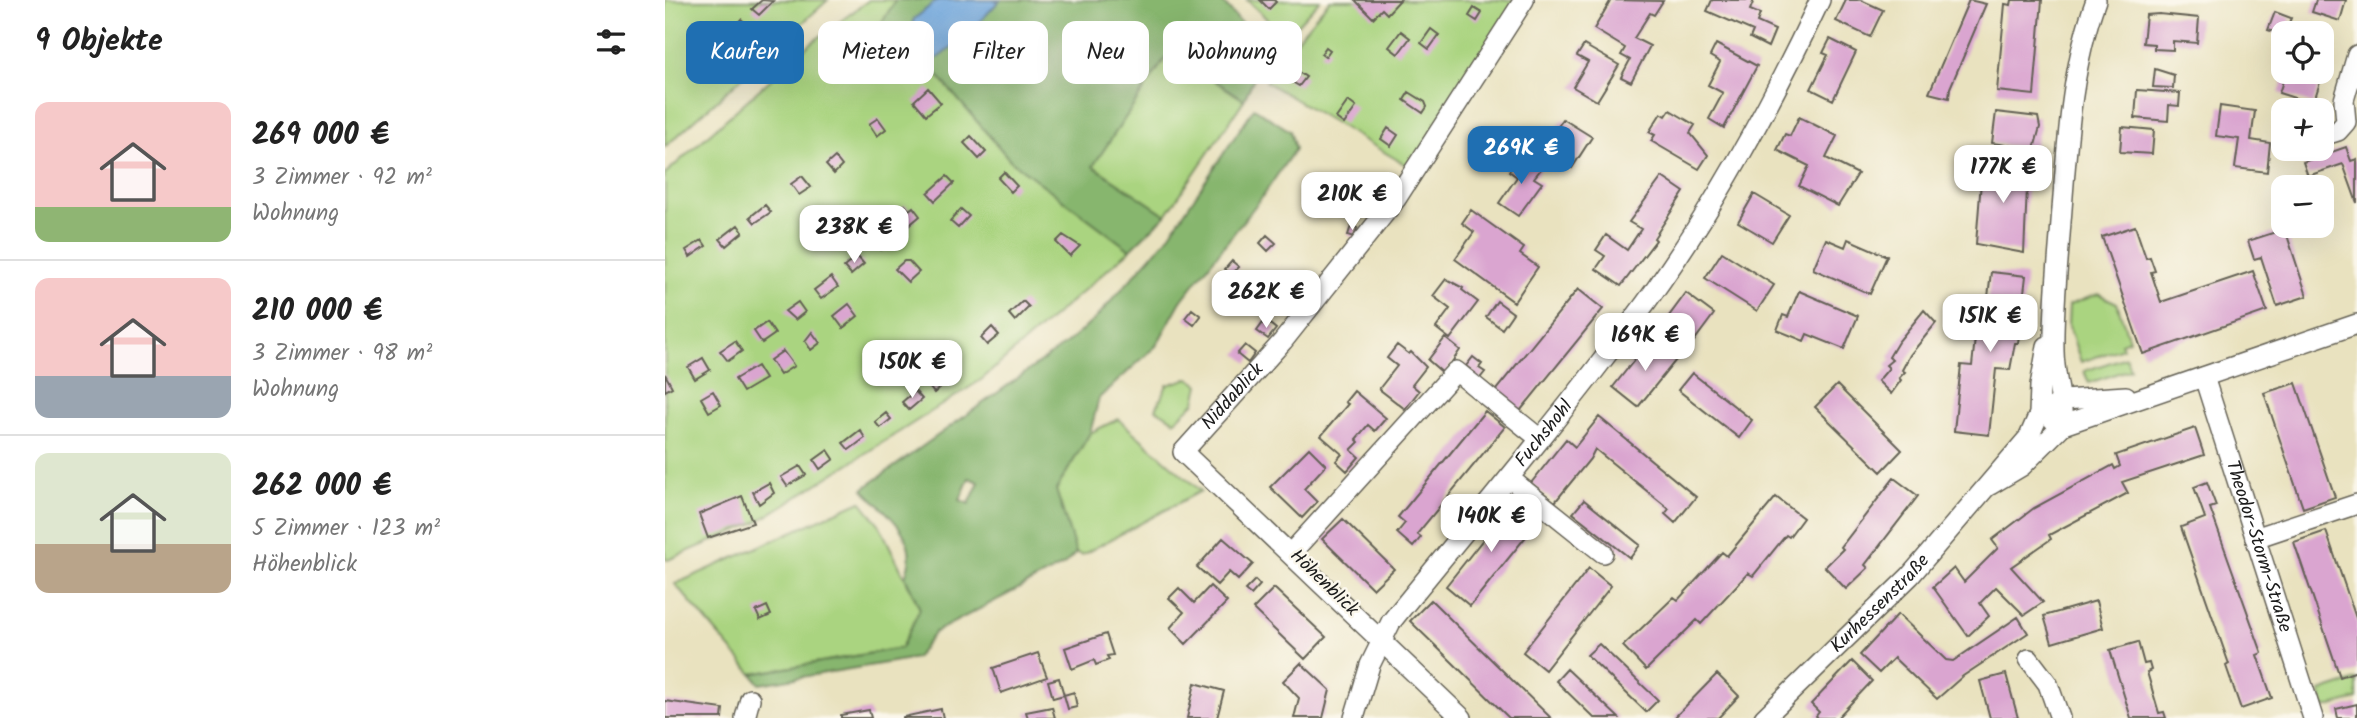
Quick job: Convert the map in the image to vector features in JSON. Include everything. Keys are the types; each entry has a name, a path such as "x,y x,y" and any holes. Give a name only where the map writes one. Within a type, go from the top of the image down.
{"street":[{"name":"Niddablick","path":"1183,452 1283,341 1396,199 1524,0"},
{"name":"Fuchshohl","path":"1354,718 1370,665 1391,622 1635,318 1716,195 1789,66 1820,0"},
{"name":"Kurhessenstraße","path":"1990,485 2022,466 2063,425 2063,400 2055,368 2054,326 2073,91 2086,28 2096,0"},
{"path":"2334,132 2346,121 2344,100 2357,55"},
{"path":"2039,414 2063,425 2357,324"},
{"name":"Kurhessenstraße","path":"1772,715 1910,576 2029,437 2039,414 2044,352 2054,326"},
{"path":"1292,552 1456,371 1540,439"},
{"name":"Theodor-Storm-Straße","path":"2204,377 2313,718"},
{"path":"2039,414 2063,400 2158,393"},
{"name":"Höhenblick","path":"1183,452 1292,552 1462,718"},
{"path":"1509,478 1602,553"},
{"path":"2255,538 2357,504"},
{"path":"2029,659 2048,684 2060,718"}],"green space":[{"path":"665,0 828,0 804,22 686,21 686,84 735,84 665,147"},
{"path":"869,0 896,0 882,21 841,21"},
{"path":"896,0 1221,0 1239,21 1163,21 1163,61 1149,82 1149,21 1062,21 1062,84 1148,84 1093,166 1166,215 1130,250 1010,160 934,71 934,21 883,21"},
{"path":"1247,0 1320,0 1301,21 1269,21"},
{"path":"1330,0 1520,0 1411,168 1269,84 1302,84 1302,33"},
{"path":"818,38 818,84 934,84 934,71 1010,160 1130,250 981,380 757,522 668,560 665,559 665,174 765,84 804,84 804,49"},
{"path":"1163,61 1163,84 1220,84 1244,100 1166,215 1093,166"},
{"path":"1220,84 1251,84 1244,100"},
{"path":"1254,108 1290,131 1295,149 1262,197 1181,301 1156,346 1099,398 1090,433 1056,490 1076,553 1064,565 935,632 916,658 760,684 752,674 901,648 920,609 905,576 909,550 900,528 863,489 1067,343 1095,319 1166,240","holes":["969,478 979,482 969,504 960,500"]},
{"path":"2098,294 2117,303 2129,340 2121,343 2123,348 2081,362 2068,324 2069,305"},
{"path":"2126,357 2130,369 2089,383 2084,371"},
{"path":"1189,378 1199,385 1195,402 1175,421 1156,409 1167,385"},
{"path":"1118,419 1201,491 1082,555 1076,553 1056,490 1090,433"},
{"path":"861,501 879,524 920,609 901,648 752,674 675,584"},
{"path":"2357,680 2357,699 2325,708 2320,692"}],"water":[{"path":"937,0 1000,0 981,21 948,21 948,50 934,61 934,21 913,20"}],"building":[{"path":"762,0 773,1 759,15 752,9"},
{"path":"1260,0 1274,0 1276,2 1269,9"},
{"path":"1355,0 1400,0 1387,14 1382,9 1373,18"},
{"path":"1611,0 1663,1 1654,15 1650,13 1634,38 1650,46 1631,82 1621,77 1630,60 1621,55 1625,48 1594,29"},
{"path":"1712,0 1754,0 1750,10 1760,14 1757,22 1775,30 1768,47 1750,38 1753,31 1707,11"},
{"path":"1846,0 1861,0 1883,10 1870,37 1836,21"},
{"path":"1969,0 1986,4 1950,88 1949,98 1929,93"},
{"path":"2012,0 2042,0 2034,95 1997,91 2005,4 2011,5"},
{"path":"2316,0 2346,0 2340,21 2312,12"},
{"path":"1474,8 1482,13 1477,21 1469,16"},
{"path":"2275,12 2291,18 2290,21 2272,21"},
{"path":"2146,15 2199,18 2197,43 2173,41 2173,50 2154,49 2154,44 2143,43"},
{"path":"1431,29 1439,35 1429,49 1421,43"},
{"path":"1401,31 1410,38 1398,54 1389,47"},
{"path":"1830,39 1856,52 1833,100 1811,89 1828,55 1823,53"},
{"path":"1716,44 1757,66 1724,128 1709,119 1723,93 1708,85 1720,62 1710,56"},
{"path":"1584,45 1619,65 1597,101 1573,87 1588,62 1577,56"},
{"path":"1326,47 1330,50 1325,57 1321,54"},
{"path":"2155,69 2174,75 2173,88 2153,87"},
{"path":"2282,84 2319,84 2315,98 2294,98 2279,93"},
{"path":"928,88 941,103 926,115 914,101"},
{"path":"2137,90 2180,93 2179,106 2169,105 2168,121 2135,118"},
{"path":"1409,92 1425,102 1427,107 1423,113 1404,100"},
{"path":"1348,101 1356,107 1344,124 1336,118"},
{"path":"2220,106 2255,111 2251,140 2270,143 2267,172 2235,168 2239,139 2216,136"},
{"path":"1670,110 1695,125 1690,133 1708,155 1699,169 1651,141 1655,135 1649,132 1661,113 1666,116"},
{"path":"1996,112 2038,117 2040,127 2034,149 1992,143"},
{"path":"1799,117 1837,136 1826,158 1858,174 1838,206 1799,186 1809,166 1777,150 1785,134 1790,136"},
{"path":"878,118 886,129 877,136 869,124"},
{"path":"1563,119 1592,137 1572,168 1543,149"},
{"path":"2122,127 2154,130 2152,154 2120,152"},
{"path":"1388,128 1398,135 1391,146 1381,139"},
{"path":"971,136 986,152 979,159 964,143"},
{"path":"2346,147 2351,161 2357,159 2357,203 2343,164 2308,175 2303,162 2334,161 2334,151"},
{"path":"1520,155 1541,169 1534,178 1542,183 1518,216 1499,203 1517,177 1509,171"},
{"path":"1983,156 2028,166 2024,253 1976,244"},
{"path":"835,157 842,166 834,174 826,165"},
{"path":"1004,172 1017,186 1011,192 998,178"},
{"path":"802,176 811,187 799,195 791,184"},
{"path":"947,176 954,183 935,201 928,193"},
{"path":"1662,177 1684,192 1654,238 1656,240 1621,286 1596,269 1605,256 1596,250 1606,235 1627,250 1641,229 1629,222"},
{"path":"1754,194 1789,215 1772,242 1738,222"},
{"path":"765,205 771,212 755,223 750,217"},
{"path":"905,205 909,210 913,207 920,216 906,228 895,214"},
{"path":"961,209 969,216 958,228 950,221"},
{"path":"1471,210 1524,248 1520,254 1538,267 1514,302 1455,259 1474,232 1462,223"},
{"path":"738,225 743,232 726,246 720,239"},
{"path":"1351,226 1357,228 1354,237 1348,235"},
{"path":"2135,226 2146,258 2150,257 2155,271 2151,272 2161,302 2253,271 2267,311 2143,354 2102,237"},
{"path":"2271,234 2271,238 2288,238 2307,296 2277,306 2261,257 2254,259 2248,241"},
{"path":"1063,235 1080,246 1070,256 1056,242"},
{"path":"1267,235 1276,243 1268,251 1260,243"},
{"path":"882,236 889,242 881,250 874,244"},
{"path":"1826,239 1845,247 1848,239 1887,256 1870,294 1813,269"},
{"path":"702,240 706,246 690,257 686,250"},
{"path":"1722,252 1774,285 1757,311 1705,278"},
{"path":"857,256 864,264 851,275 844,267"},
{"path":"904,261 909,261 919,272 908,282 895,269"},
{"path":"1232,261 1239,267 1231,275 1225,269"},
{"path":"1991,272 2026,276 2018,343 2015,343 2010,370 1996,369 1989,435 1954,431 1961,365 1972,366 1975,338 1983,339"},
{"path":"831,277 838,287 821,299 814,290"},
{"path":"1310,277 1318,285 1313,291 1305,283"},
{"path":"1446,279 1463,288 1462,290 1478,302 1450,339 1436,328 1450,309 1433,296"},
{"path":"1578,289 1603,309 1516,416 1491,396"},
{"path":"1799,291 1858,316 1844,349 1807,334 1804,341 1777,330 1783,315 1788,317"},
{"path":"1686,293 1714,314 1694,341 1666,320"},
{"path":"1023,301 1029,307 1015,321 1009,314"},
{"path":"1497,301 1513,313 1502,329 1486,317"},
{"path":"798,302 805,312 795,320 785,311"},
{"path":"849,304 858,316 843,328 834,316"},
{"path":"1192,309 1201,316 1194,325 1185,318"},
{"path":"1924,310 1936,323 1910,355 1902,370 1905,372 1891,394 1878,381 1889,368 1886,365 1892,360 1889,357 1898,342"},
{"path":"1265,320 1276,329 1268,339 1257,331"},
{"path":"767,322 775,334 762,343 754,331"},
{"path":"992,327 999,335 987,345 981,338"},
{"path":"812,332 820,343 811,350 805,341"},
{"path":"1445,338 1460,350 1444,374 1428,360"},
{"path":"1651,339 1676,360 1638,407 1613,387"},
{"path":"735,341 742,351 728,361 720,351"},
{"path":"1245,345 1255,353 1248,363 1237,354"},
{"path":"1397,345 1409,354 1411,352 1426,367 1412,385 1419,391 1405,409 1379,389 1397,366 1387,358"},
{"path":"783,351 794,366 780,375 770,360"},
{"path":"1473,357 1482,364 1479,368 1485,372 1477,382 1471,378 1475,373 1466,366"},
{"path":"703,358 710,370 695,379 688,367"},
{"path":"757,366 765,379 743,392 735,379"},
{"path":"942,370 950,379 934,393 926,383"},
{"path":"1692,373 1752,420 1739,438 1678,390"},
{"path":"665,374 672,387 665,391"},
{"path":"2296,383 2335,497 2303,508 2264,393"},
{"path":"1837,385 1902,450 1881,472 1815,407"},
{"path":"713,391 721,405 709,412 701,398"},
{"path":"915,391 922,399 909,410 902,402"},
{"path":"1354,391 1386,418 1375,431 1368,425 1356,439 1359,442 1351,450 1359,457 1347,471 1336,461 1342,454 1321,436 1348,404 1345,402"},
{"path":"1485,411 1505,427 1417,534 1421,537 1413,547 1397,533 1405,523 1398,517"},
{"path":"886,413 891,419 880,428 875,422"},
{"path":"1599,417 1696,497 1675,523 1665,514 1669,509 1595,449 1555,502 1531,483 1566,439 1575,447"},
{"path":"2195,428 2204,455 2122,482 2128,493 2049,535 2051,539 2011,567 2043,602 2024,615 1996,587 1980,603 1989,616 1968,636 1933,587 1954,568 1964,582 1998,548 1992,540 2034,508 2113,465 2115,469 2120,466 2116,455"},
{"path":"860,430 865,438 849,450 843,443"},
{"path":"1309,448 1326,465 1304,489 1317,502 1302,518 1270,487"},
{"path":"828,450 834,459 820,469 814,460"},
{"path":"800,466 806,475 787,486 781,477"},
{"path":"1894,478 1918,496 1865,565 1868,568 1846,589 1825,567 1843,549 1841,547"},
{"path":"2207,482 2216,506 2210,508 2262,653 2257,655 2272,698 2241,709 2226,666 2229,664 2181,527 2205,518 2194,487"},
{"path":"769,483 774,493 759,504 753,492"},
{"path":"742,496 753,523 708,538 699,514"},
{"path":"1776,497 1803,518 1789,537 1786,535 1753,576 1748,573 1701,624 1697,620 1646,670 1623,646 1674,597 1678,600 1722,552 1727,556"},
{"path":"1584,500 1640,545 1630,558 1573,513"},
{"path":"1512,503 1537,523 1470,606 1446,586"},
{"path":"1343,519 1394,569 1373,589 1322,539"},
{"path":"2326,531 2357,621 2357,671 2340,677 2294,542"},
{"path":"1223,538 1253,564 1238,580 1229,572 1217,585 1197,567"},
{"path":"1589,568 1611,586 1545,670 1523,652"},
{"path":"1255,580 1260,585 1251,595 1245,590"},
{"path":"1210,586 1227,602 1186,644 1170,628 1184,612 1169,598 1179,588 1194,603"},
{"path":"1274,588 1326,637 1305,659 1253,609"},
{"path":"1431,600 1551,718 1509,718 1410,621"},
{"path":"2096,601 2103,628 2052,643 2044,616"},
{"path":"767,606 771,615 760,620 756,611"},
{"path":"1898,614 1946,660 1953,661 2018,617 2028,633 1963,676 1937,699 1894,658 1879,673 1860,655"},
{"path":"1106,634 1113,655 1107,656 1109,660 1096,665 1094,660 1072,669 1065,648"},
{"path":"2138,642 2144,664 2149,663 2151,670 2147,672 2159,713 2164,712 2166,718 2131,718 2110,650"},
{"path":"1599,644 1658,700 1646,712 1587,655"},
{"path":"1038,653 1047,677 1001,693 993,668"},
{"path":"1852,661 1872,681 1837,718 1818,718 1816,716 1819,712 1811,704"},
{"path":"1301,663 1330,690 1323,718 1294,718 1299,698 1283,681"},
{"path":"1567,669 1619,718 1594,718 1556,681"},
{"path":"1717,674 1739,696 1718,718 1674,718"},
{"path":"2006,674 2018,718 1990,718 1980,681"},
{"path":"1059,678 1064,695 1053,698 1048,681"},
{"path":"1195,683 1224,691 1217,718 1187,718"},
{"path":"1074,692 1077,707 1068,709 1064,695"},
{"path":"665,701 723,709 722,718 665,718"},
{"path":"2357,704 2357,718 2338,718 2336,709"},
{"path":"1052,707 1055,718 1028,718 1026,712"},
{"path":"941,709 943,718 903,718 903,717"},
{"path":"869,710 871,718 841,718 841,715"}]}
